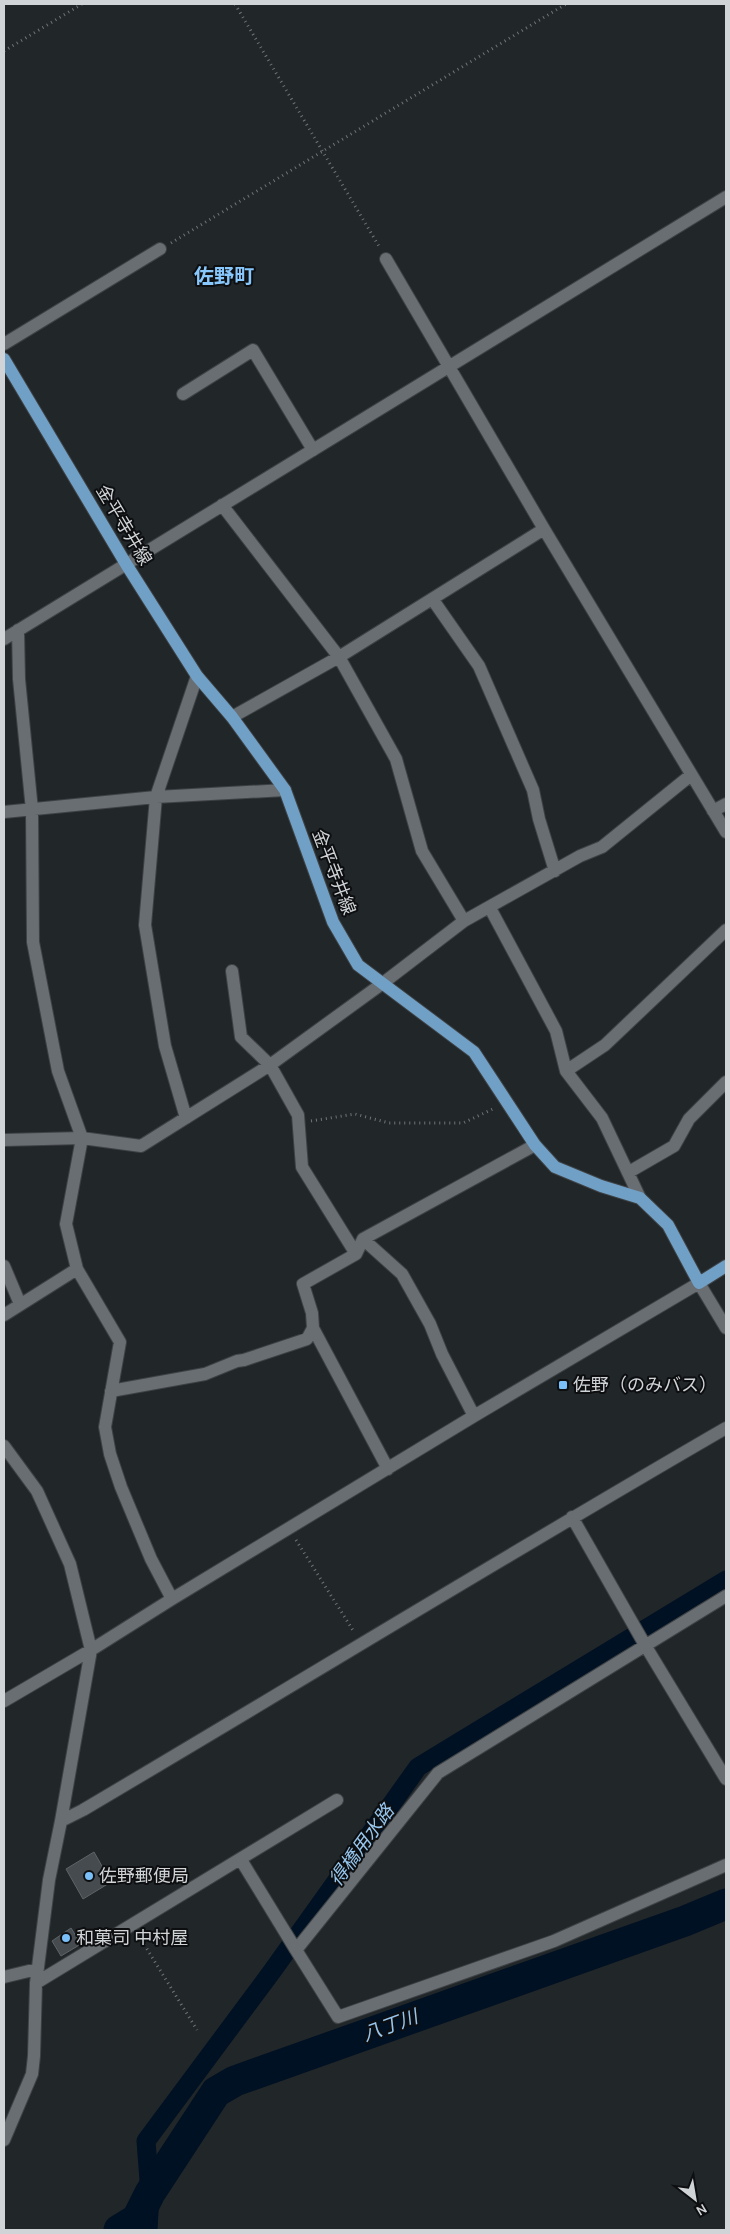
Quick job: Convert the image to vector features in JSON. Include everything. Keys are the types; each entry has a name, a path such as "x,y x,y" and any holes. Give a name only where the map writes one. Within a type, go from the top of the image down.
{"main road":[{"name":"金平寺井線","path":"4,359 126,564 197,676 232,717 285,790 333,922 358,965 474,1052 535,1145 555,1167 601,1186 640,1198 668,1225 699,1283"},
{"path":"699,1283 726,1266"}],"street":[{"path":"4,639 726,197"},
{"path":"4,344 160,249"},
{"path":"386,259 544,529 726,832"},
{"path":"183,394 253,350 313,450"},
{"path":"222,505 339,656 396,759 422,851 464,922"},
{"path":"232,717 433,600 544,529"},
{"path":"433,600 478,666 534,790 539,819 554,871"},
{"path":"18,630 19,679 32,810 33,942 58,1071 82,1138 66,1224 77,1269 120,1342 105,1427 110,1454 121,1487 147,1550 172,1599"},
{"path":"186,1118 165,1046 145,925 156,797 197,676"},
{"path":"4,1140 82,1138 141,1146 270,1065 464,922 580,856 602,847 691,775"},
{"path":"4,812 156,797 285,790"},
{"path":"713,811 726,804"},
{"path":"490,908 556,1032 566,1071 602,1118 640,1198"},
{"path":"566,1071 605,1045 726,930"},
{"path":"232,971 241,1037 270,1065 298,1115 302,1167 356,1254"},
{"path":"629,1172 674,1146 689,1119 726,1082"},
{"path":"388,1469 313,1328 312,1313 303,1284 356,1254 363,1239 535,1145"},
{"path":"363,1239 402,1274 430,1324 442,1354 474,1416"},
{"path":"4,1266 20,1304"},
{"path":"4,1315 77,1269"},
{"path":"4,1701 91,1650 474,1416 699,1283 726,1328"},
{"path":"111,1391 205,1374 236,1361 306,1339 313,1328"},
{"path":"62,1821 362,1645 572,1517 726,1428"},
{"path":"4,1446 38,1491 70,1564 91,1650 62,1821 48,1880 37,1969 32,2074 4,2140"},
{"path":"572,1517 726,1778"},
{"path":"296,1950 438,1773 642,1638 726,1596"},
{"path":"36,1983 337,1800"},
{"path":"241,1860 338,2017 554,1941 726,1865"},
{"path":"4,1977 37,1969"}],"path":[{"path":"4,51 82,4"},
{"path":"235,4 386,259"},
{"path":"160,249 566,4"},
{"path":"298,1122 355,1114 389,1123 463,1123 506,1103"},
{"path":"289,1529 362,1645"},
{"path":"132,1925 197,2030"}],"building":[{"path":"94,1852 111,1882 83,1899 66,1869"},
{"name":"和菓司 中村屋","path":"71,1928 81,1944 61,1956 52,1941"}],"waterway":[{"name":"得橋用水路","path":"148,2230 150,2193 146,2141 273,1970 418,1767 726,1580"},
{"name":"八丁川","path":"119,2230 137,2219 150,2193 216,2092 235,2081 685,1921 726,1904"}],"place":[{"name":"佐野（のみバス）","path":"563,1385"},
{"name":"佐野郵便局","path":"89,1876"},
{"name":"和菓司 中村屋","path":"66,1938"}],"district":[{"name":"佐野町","path":"224,276"}]}
